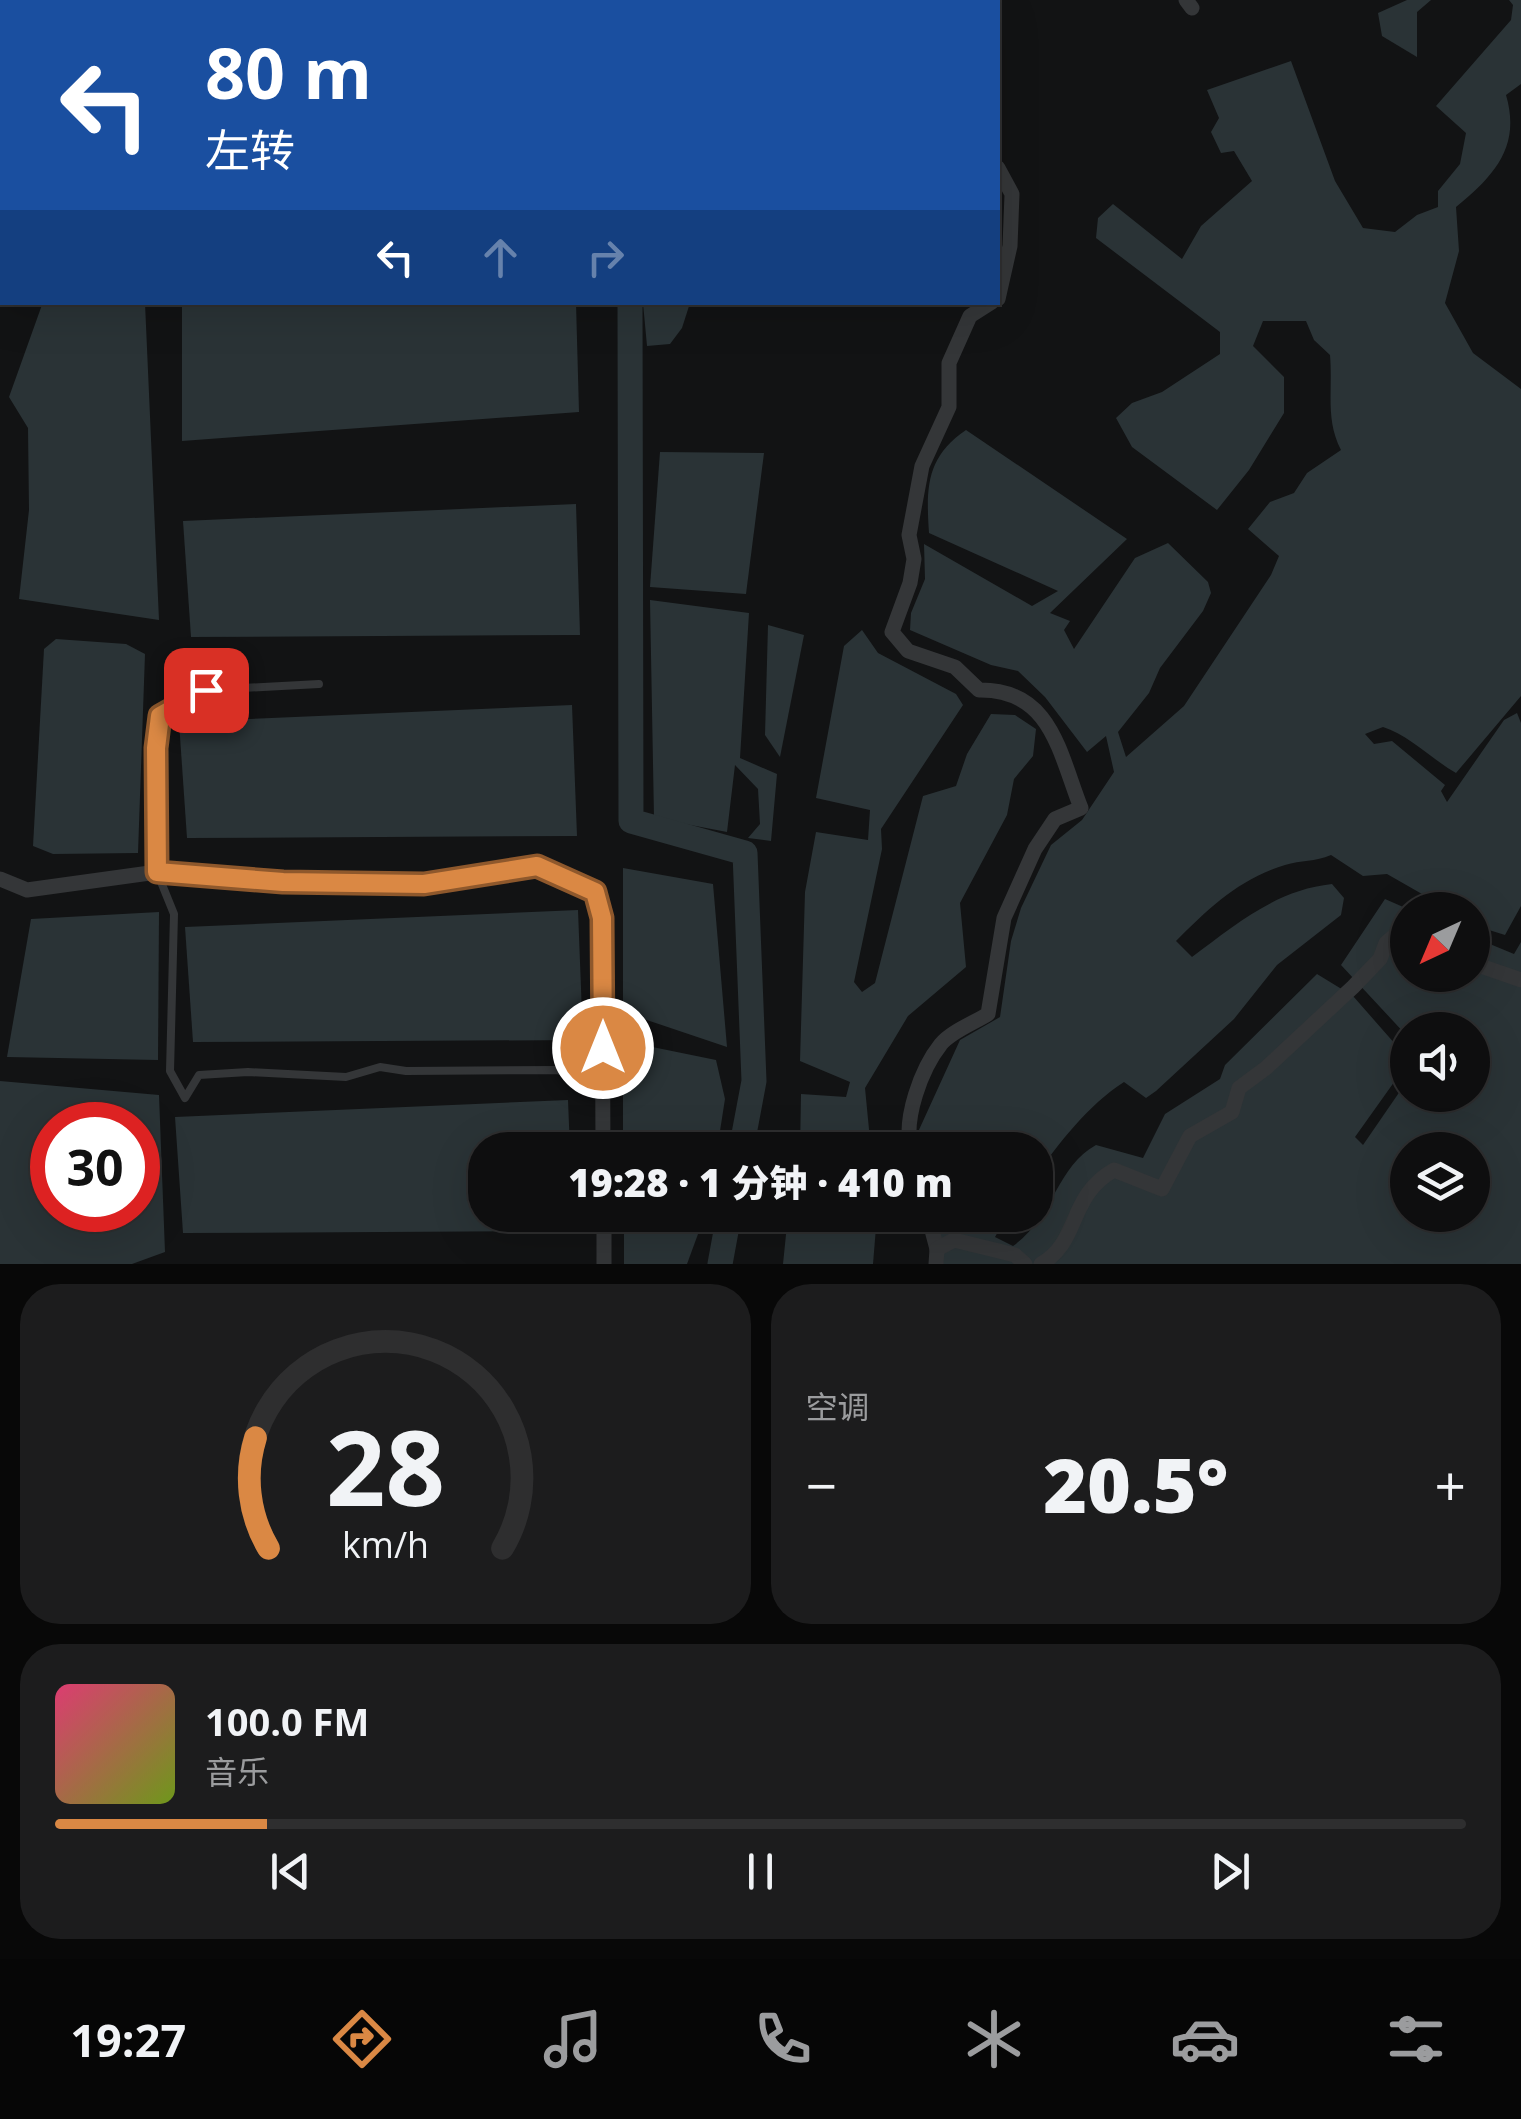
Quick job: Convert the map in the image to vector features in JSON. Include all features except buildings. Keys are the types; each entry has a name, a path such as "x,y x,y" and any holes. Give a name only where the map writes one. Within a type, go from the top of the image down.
{"street":[{"path":"1000,172 1012,194 1010,246 1000,280"},
{"path":"910,1132 910,1114 930,1062 943,1042 988,1014 1004,918 1035,849 1055,819 1082,808 1039,710 1007,690 979,690 956,667 908,650 892,632 910,583 914,559 908,535 922,466 949,407 948,363 970,316 988,305"},
{"path":"0,879 27,890 157,872 283,882 424,884 548,868 595,892 602,918 603,1132"},
{"path":"1041,1264 1065,1241 1082,1196 1097,1179 1114,1170 1162,1189 1190,1136 1232,1112 1238,1088 1266,1068 1353,987 1380,959 1390,940"},
{"path":"1490,970 1521,980"},
{"path":"604,1232 604,1264"},
{"path":"936,1256 954,1240 1015,1255 1025,1264"}],"lane":[{"path":"319,684 206,690 160,716 156,748 157,872 174,914 170,1072 184,1098 199,1075 248,1072 346,1077 380,1066 406,1071 557,1070 569,1074 588,1072 603,1080"}],"shaded area":[{"path":"1407,0 1431,0 1417,12 1417,57 1382,36 1378,13"},
{"path":"1509,0 1521,0 1521,84 1506,95 1510,130 1501,158 1456,207 1459,251 1445,303 1473,353 1521,389 1521,696 1456,773 1392,730 1383,727 1365,734 1374,744 1392,741 1445,785 1441,791 1447,802 1504,720 1517,713 1521,723 1521,906 1505,935 1490,930 1490,892 1418,892 1387,874 1363,876 1331,855 1268,871 1226,896 1176,941 1192,957 1275,901 1332,884 1344,898 1341,915 1277,965 1234,1019 1156,1091 1146,1098 1124,1082 1098,1102 1053,1152 1053,1132 918,1132 960,1040 1000,1017 1011,941 1021,908 1051,845 1082,820 1114,772 1106,736 1087,752 1045,697 1018,671 991,665 910,630 911,613 925,579 924,544 1032,606 1058,591 929,533 929,488 936,463 966,430 1127,539 1050,613 1070,621 1064,630 1074,649 1135,558 1168,543 1208,582 1211,593 1203,611 1118,732 1126,757 1184,706 1271,575 1279,556 1248,529 1270,502 1294,493 1307,473 1341,450 1331,416 1330,355 1314,340 1306,321 1263,321 1253,346 1284,377 1284,413 1249,470 1217,510 1132,447 1116,418 1132,403 1162,392 1220,354 1220,332 1096,238 1098,218 1113,204 1182,259 1201,226 1252,181 1234,151 1221,153 1211,132 1219,118 1207,90 1291,61 1335,181 1363,228 1395,232 1417,215 1438,207 1438,191 1460,164 1466,133 1436,106 1511,20 1513,5"},
{"path":"42,305 145,305 159,620 19,599 29,510 28,428 9,397"},
{"path":"182,305 576,305 579,412 182,441"},
{"path":"643,305 689,305 682,328 670,344 647,346"},
{"path":"660,452 764,453 746,594 650,587"},
{"path":"576,504 580,635 191,637 183,521"},
{"path":"650,600 749,613 740,758 777,774 771,841 748,838 760,824 758,789 735,765 727,832 654,818"},
{"path":"768,625 804,635 780,757 765,735"},
{"path":"862,630 878,653 956,694 963,705 881,829 882,849 854,982 862,992 875,983 923,796 956,786 967,754 991,714 1015,715 1036,729 1033,756 1014,779 1007,815 960,903 966,967 908,1016 865,1088 869,1132 800,1132 801,1094 846,1097 850,1082 800,1061 805,892 816,832 868,840 870,810 816,798 844,646"},
{"path":"56,639 126,644 145,654 138,853 53,854 33,846 44,649"},
{"path":"572,705 577,836 187,838 179,722"},
{"path":"623,868 713,884 727,1047 623,1012"},
{"path":"1385,899 1390,901 1390,992 1490,992 1490,944 1514,954 1521,942 1521,1264 940,1264 939,1232 998,1232 995,1237 1013,1246 1028,1232 1053,1232 1053,1196 1083,1154 1096,1145 1143,1158 1165,1114 1220,1079 1225,1065 1317,974 1353,996 1390,1038 1390,1088 1355,1137 1363,1145 1390,1106 1390,1112 1490,1112 1490,1012 1390,1012 1390,1018 1341,965"},
{"path":"578,910 583,1040 193,1042 185,927"},
{"path":"159,912 158,1060 7,1057 31,919"},
{"path":"623,1041 716,1060 725,1099 720,1132 623,1132"},
{"path":"0,1081 159,1095 159,1102 30,1102 30,1232 160,1232 160,1121 165,1252 132,1264 0,1264"},
{"path":"568,1100 569,1132 468,1132 468,1232 183,1233 175,1117"},
{"path":"624,1232 699,1232 687,1264 624,1264"},
{"path":"786,1232 876,1232 873,1264 783,1264"}],"waterway":[{"path":"630,305 631,821 745,853 754,1081 744,1132"},
{"path":"720,1264 726,1232"}],"route":[{"path":"206,690 160,716 156,748 157,872 283,882 424,884 537,866 548,868 595,892 602,918 603,1048"}]}
